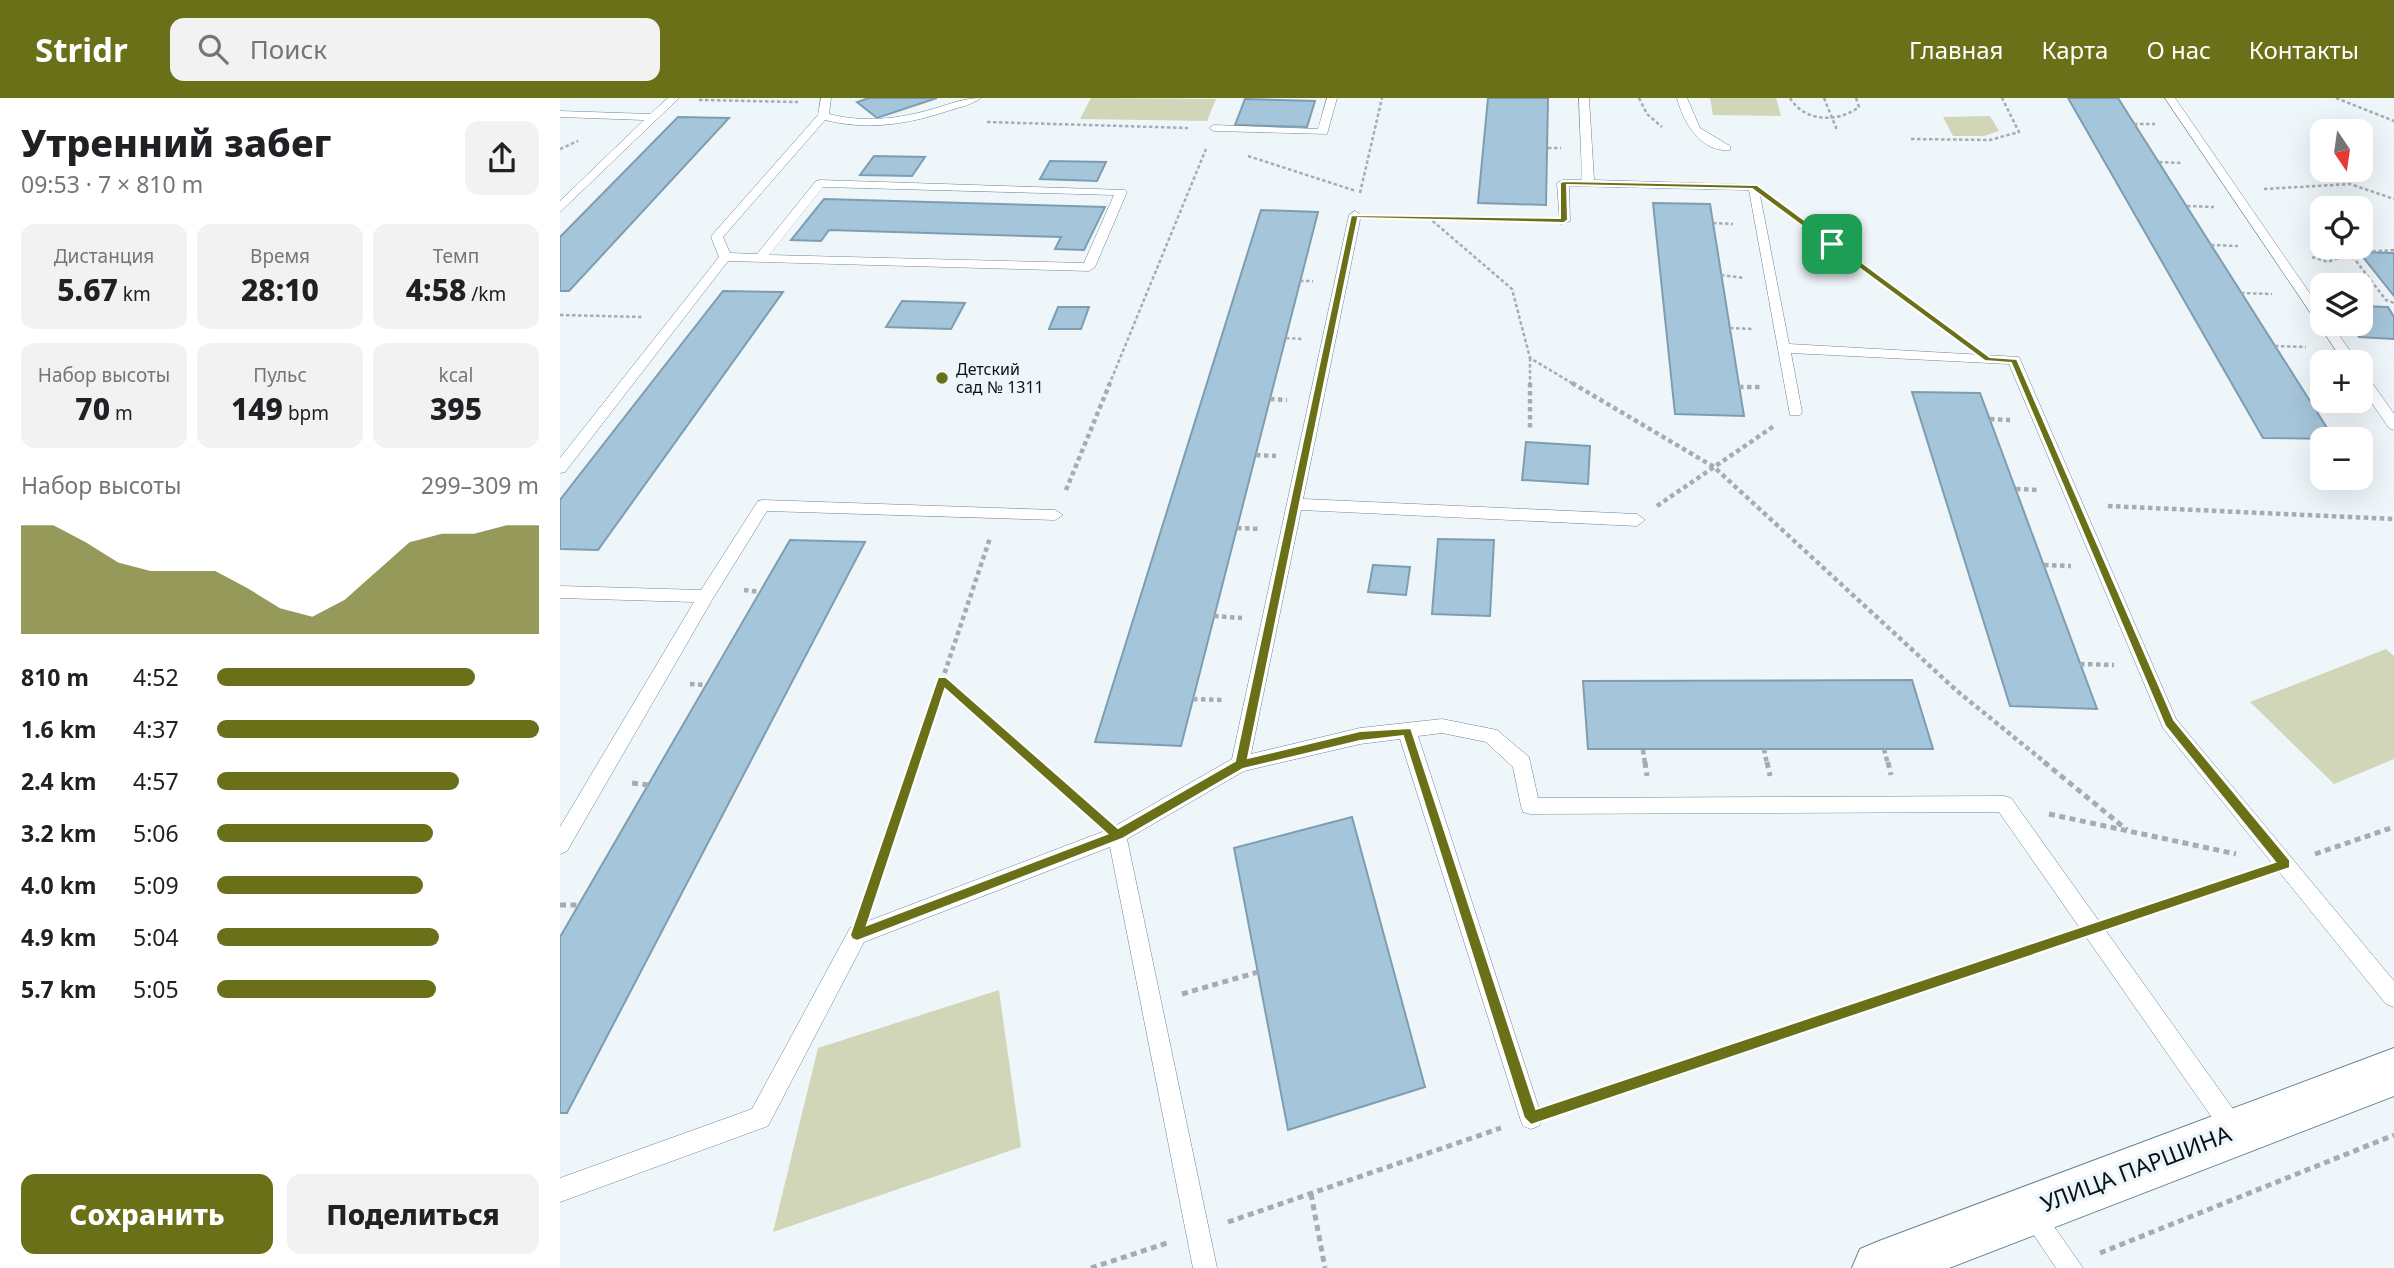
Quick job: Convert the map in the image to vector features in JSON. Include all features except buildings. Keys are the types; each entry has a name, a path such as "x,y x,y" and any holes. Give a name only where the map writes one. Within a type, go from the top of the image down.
{"street":[{"name":"УЛИЦА ПАРШИНА","path":"1879,1268 2394,1072"}],"lane":[{"path":"725,257 717,237 824,106 846,124 901,121 976,98"},
{"path":"1214,128 1323,131 1332,98"},
{"path":"1584,98 1588,183"},
{"path":"1682,98 1686,113 1699,136 1726,148"},
{"path":"2170,98 2310,303"},
{"path":"560,208 673,99"},
{"path":"560,114 653,117"},
{"path":"725,257 760,258 1089,267 1121,192 820,183 760,258"},
{"path":"1564,220 1563,183 1754,187 1795,412"},
{"path":"1240,764 1355,215"},
{"path":"560,468 680,318 725,257"},
{"path":"1783,348 2014,360 2169,723 2394,997"},
{"path":"2373,394 2394,425"},
{"path":"1295,504 1637,520"},
{"path":"560,845 706,596 763,505 1055,515"},
{"path":"560,592 706,596"},
{"path":"560,1190 760,1118 857,935 1117,835 1240,764 1360,736 1442,726 1491,735 1522,763 1530,806 2004,804 2093,926 2235,1131"},
{"path":"1407,731 1531,1118"},
{"path":"1117,835 1205,1268"},
{"path":"2029,1210 2070,1267"}],"path":[{"path":"1382,98 1355,215 1564,220"},
{"path":"1790,98 1792,103 1805,113 1831,117 1855,112 1859,107 1856,98"},
{"path":"1824,98 1837,130"},
{"path":"1911,139 1990,140 2019,132 2002,98"},
{"path":"2336,98 2394,121"},
{"path":"673,99 824,106"},
{"path":"981,122 1214,128 1055,515"},
{"path":"2234,191 2350,184 2394,199"},
{"path":"1754,187 1988,359"},
{"path":"1428,217 1512,289 1530,358 1530,430"},
{"path":"2394,250 2350,253 2386,300 2394,303"},
{"path":"560,315 680,318"},
{"path":"1530,358 1714,467 1957,691 2127,830"},
{"path":"1637,520 1795,412"},
{"path":"2076,505 2394,519"},
{"path":"857,935 999,514"},
{"path":"942,680 1117,835"},
{"path":"2004,804 2285,864"},
{"path":"1091,1268 2093,926 2394,827"},
{"path":"560,905 578,905"},
{"path":"1151,1003 1258,972"},
{"path":"2070,1267 2394,1135"},
{"path":"1311,1194 1325,1268"}],"green space":[{"path":"1091,98 1216,99 1207,121 1080,119"},
{"path":"1710,98 1776,98 1781,116 1713,115"},
{"path":"1990,116 1999,131 1984,136 1953,136 1943,117"},
{"path":"2386,649 2394,656 2394,759 2334,784 2250,702"},
{"path":"999,990 1021,1147 773,1232 818,1048"}],"place":[{"name":"Детский сад № 1311","path":"942,378"}],"route":[{"path":"1832,244 1754,187 1563,183 1564,220 1355,215 1240,764 1117,835 942,680 857,935 1117,835 1179,800 1240,764 1360,736 1407,731 1531,1118 2093,926 2285,864 2169,723 2014,360 1988,359 1832,244"}]}
